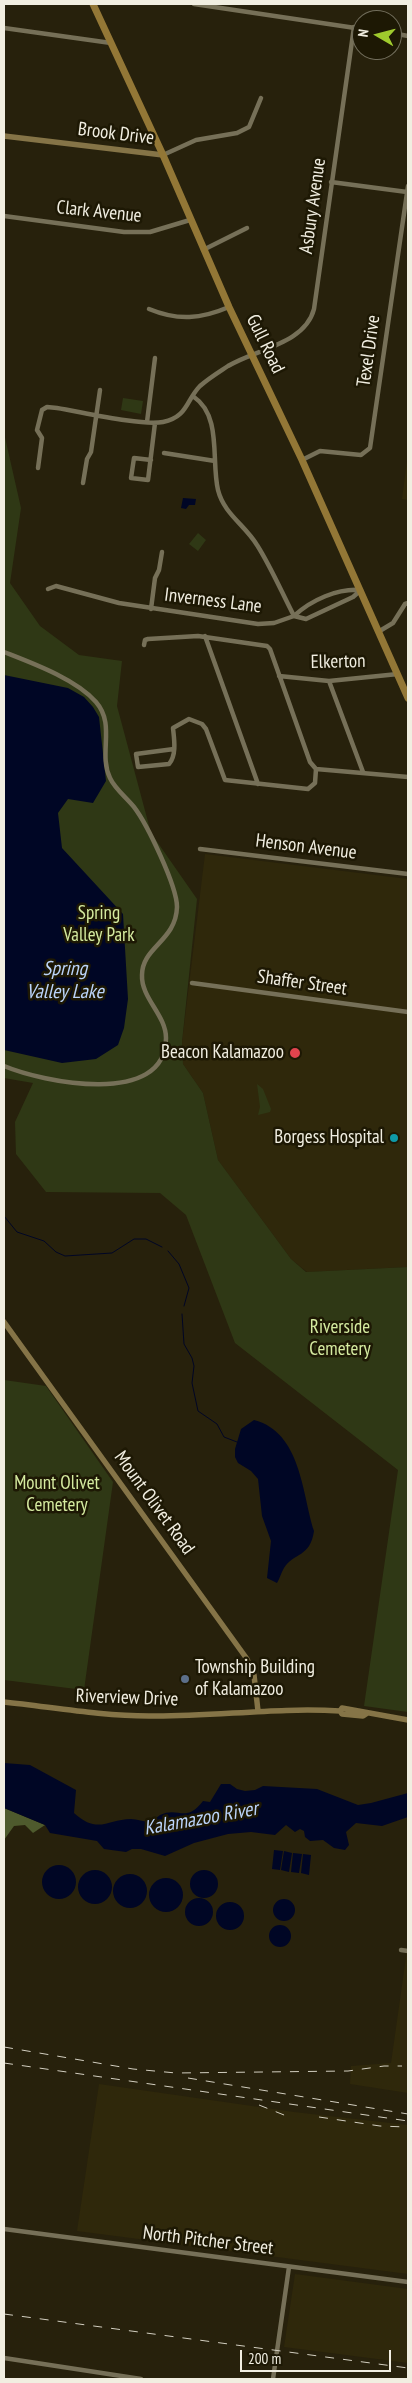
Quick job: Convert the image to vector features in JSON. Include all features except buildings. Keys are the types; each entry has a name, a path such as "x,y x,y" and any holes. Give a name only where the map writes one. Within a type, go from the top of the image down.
{"main road":[{"name":"Gull Road","path":"93,4 163,155 228,308 302,460 408,698"}],"street":[{"path":"194,4 352,27"},
{"path":"4,28 111,43"},
{"name":"Asbury Avenue","path":"155,423 180,415 206,381 251,353 293,336 306,326 313,315 352,41"},
{"name":"Brook Drive","path":"4,136 163,155 196,140 237,133 249,127 261,98"},
{"path":"332,182 408,189"},
{"name":"Texel Drive","path":"302,460 322,451 362,456 370,448 408,189"},
{"name":"Clark Avenue","path":"4,216 142,233 190,220"},
{"path":"203,250 247,228"},
{"path":"149,309 161,314 192,317 208,316 228,308"},
{"path":"147,422 155,358"},
{"path":"83,483 100,390"},
{"path":"194,397 201,401 212,432 218,491 224,506 257,545 294,616 303,607 332,594 348,589 361,590"},
{"path":"38,468 42,438 37,430 38,420 42,410 47,407 155,423 151,460 148,480 131,478 134,458 151,460"},
{"path":"164,453 215,461"},
{"path":"151,609 155,578 159,570 162,552"},
{"name":"Inverness Lane","path":"48,589 56,586 119,603 258,624 274,623 294,616 306,619 353,597 361,590"},
{"path":"378,632 393,623 405,604 408,603"},
{"path":"205,636 258,784"},
{"path":"144,644 145,640 148,639 205,636 267,646 310,762 316,769 316,780 308,789 225,780 209,734 202,724 194,720 180,722 172,728 174,749 172,760 169,764 138,767 136,754 174,749"},
{"path":"4,652 76,685 97,703 106,722 106,762 110,778 135,808 144,824 171,883 177,909 170,932 147,957 142,973 144,988 164,1027 166,1038 159,1060 148,1071 129,1082 107,1085 33,1076 4,1066"},
{"name":"Elkerton","path":"279,676 329,681 398,674"},
{"path":"329,681 363,772"},
{"path":"316,769 408,777"},
{"name":"Henson Avenue","path":"200,849 408,874"},
{"name":"Shaffer Street","path":"192,983 408,1012"},
{"name":"Mount Olivet Road","path":"4,1322 247,1659 254,1675 258,1711"},
{"name":"Riverview Drive","path":"4,1702 86,1713 120,1715 173,1716 258,1711 340,1711 342,1714 363,1716 366,1714 408,1720"},
{"path":"401,1950 408,1951"},
{"name":"North Pitcher Street","path":"4,2229 408,2282"},
{"path":"273,2379 290,2267"},
{"path":"4,2358 119,2378 141,2379"}],"shaded area":[{"path":"408,453 408,500 402,499"},
{"name":"Beacon Kalamazoo","path":"205,854 408,879 408,1267 307,1272 291,1259 218,1160 203,1093 183,1064 182,1042"},
{"path":"408,1943 408,2093 350,2084 351,2066 391,2063"},
{"path":"99,2084 294,2112 408,2125 408,2274 77,2231"},
{"path":"295,2274 408,2289 408,2363 284,2347"}],"green space":[{"path":"123,398 143,401 141,414 121,410"},
{"path":"4,433 21,508 10,583 40,626 79,655 122,661 117,706 151,833 197,899 182,1042 183,1064 203,1093 218,1160 291,1259 306,1272 408,1267 408,1712 364,1706 398,1470 235,1343 186,1215 160,1193 46,1192 16,1154 15,1122 33,1083 4,1078"},
{"path":"198,533 206,540 198,551 189,544"},
{"path":"257,1084 263,1089 271,1109 270,1112 258,1115 260,1107"},
{"name":"Mount Olivet Cemetery","path":"4,1380 46,1386 113,1482 84,1690 4,1680"},
{"path":"4,1808 45,1825 33,1833 25,1825 14,1826 4,1840"}],"water":[{"path":"183,498 196,499 195,505 189,505 186,509 181,508"},
{"name":"Spring Valley Lake","path":"4,675 68,688 84,697 99,717 106,781 93,803 68,799 58,813 62,848 123,914 128,999 124,1028 118,1045 96,1059 62,1063 4,1050"},
{"path":"254,1420 270,1427 282,1437 290,1450 302,1482 314,1531 309,1546 288,1563 277,1583 267,1578 271,1541 262,1516 258,1479 251,1471 238,1463 235,1457 235,1449 241,1429"},
{"name":"Kalamazoo River","path":"4,1763 30,1765 76,1790 74,1813 82,1820 97,1825 131,1819 150,1822 160,1815 167,1813 191,1812 203,1801 210,1802 221,1784 230,1784 237,1789 245,1791 255,1790 263,1786 317,1789 358,1805 408,1793 408,1817 382,1826 356,1823 346,1832 349,1845 345,1850 334,1848 323,1840 310,1841 305,1837 304,1831 300,1829 295,1832 286,1825 275,1835 251,1832 228,1834 194,1843 165,1856 141,1849 132,1849 126,1852 104,1849 97,1841 50,1833 45,1825 4,1808"},
{"path":"274,1850 283,1851 280,1870 272,1869"},
{"path":"284,1851 292,1853 289,1872 281,1870"},
{"path":"293,1853 302,1854 299,1873 291,1872"},
{"path":"303,1854 311,1855 309,1875 301,1873"},
{"path":"59,1865 66,1866 71,1870 75,1875 75,1889 71,1894 66,1898 59,1899 52,1898 47,1894 43,1889 42,1882 43,1875 47,1870 52,1866"},
{"path":"95,1870 102,1871 107,1875 111,1880 111,1894 107,1899 102,1903 95,1904 88,1903 83,1899 79,1894 78,1887 79,1880 83,1875 88,1871"},
{"path":"204,1870 214,1874 218,1884 214,1894 204,1898 194,1894 190,1884 194,1874"},
{"path":"130,1874 137,1875 142,1879 146,1884 146,1898 142,1903 137,1907 130,1908 123,1907 118,1903 114,1898 113,1891 114,1884 118,1879 123,1875"},
{"path":"166,1878 173,1879 178,1883 182,1888 182,1902 178,1907 173,1911 166,1912 159,1911 154,1907 150,1902 149,1895 150,1888 154,1883 159,1879"},
{"path":"199,1898 209,1902 213,1912 209,1922 199,1926 189,1922 185,1912 189,1902"},
{"path":"284,1899 294,1906 295,1910 288,1920 284,1921 274,1914 273,1910 280,1900"},
{"path":"230,1902 240,1906 244,1916 240,1926 230,1930 220,1926 216,1916 220,1906"},
{"path":"280,1925 290,1932 291,1936 284,1946 280,1947 270,1940 269,1936 276,1926"}],"waterway":[{"path":"4,1216 17,1232 44,1241 56,1252 65,1256 112,1253 134,1239 146,1239 162,1247"},
{"path":"168,1251 179,1264 189,1288 184,1306"},
{"path":"182,1314 184,1344 194,1366 192,1383 198,1411 217,1424 224,1437 237,1442"}],"railway":[{"path":"4,2047 133,2069 176,2073 348,2071 384,2066 402,2066"},
{"path":"4,2063 408,2121"},
{"path":"188,2078 408,2114"},
{"path":"259,2105 289,2117"},
{"path":"319,2117 380,2126 406,2127"},
{"path":"4,2314 408,2368"}],"place":[{"name":"Beacon Kalamazoo","path":"295,1053"},
{"name":"Borgess Hospital","path":"394,1138"},
{"name":"Township Building of Kalamazoo","path":"185,1679"}],"park label":[{"name":"Spring Valley Park","path":"99,925"},
{"name":"Riverside Cemetery","path":"340,1339"}]}
